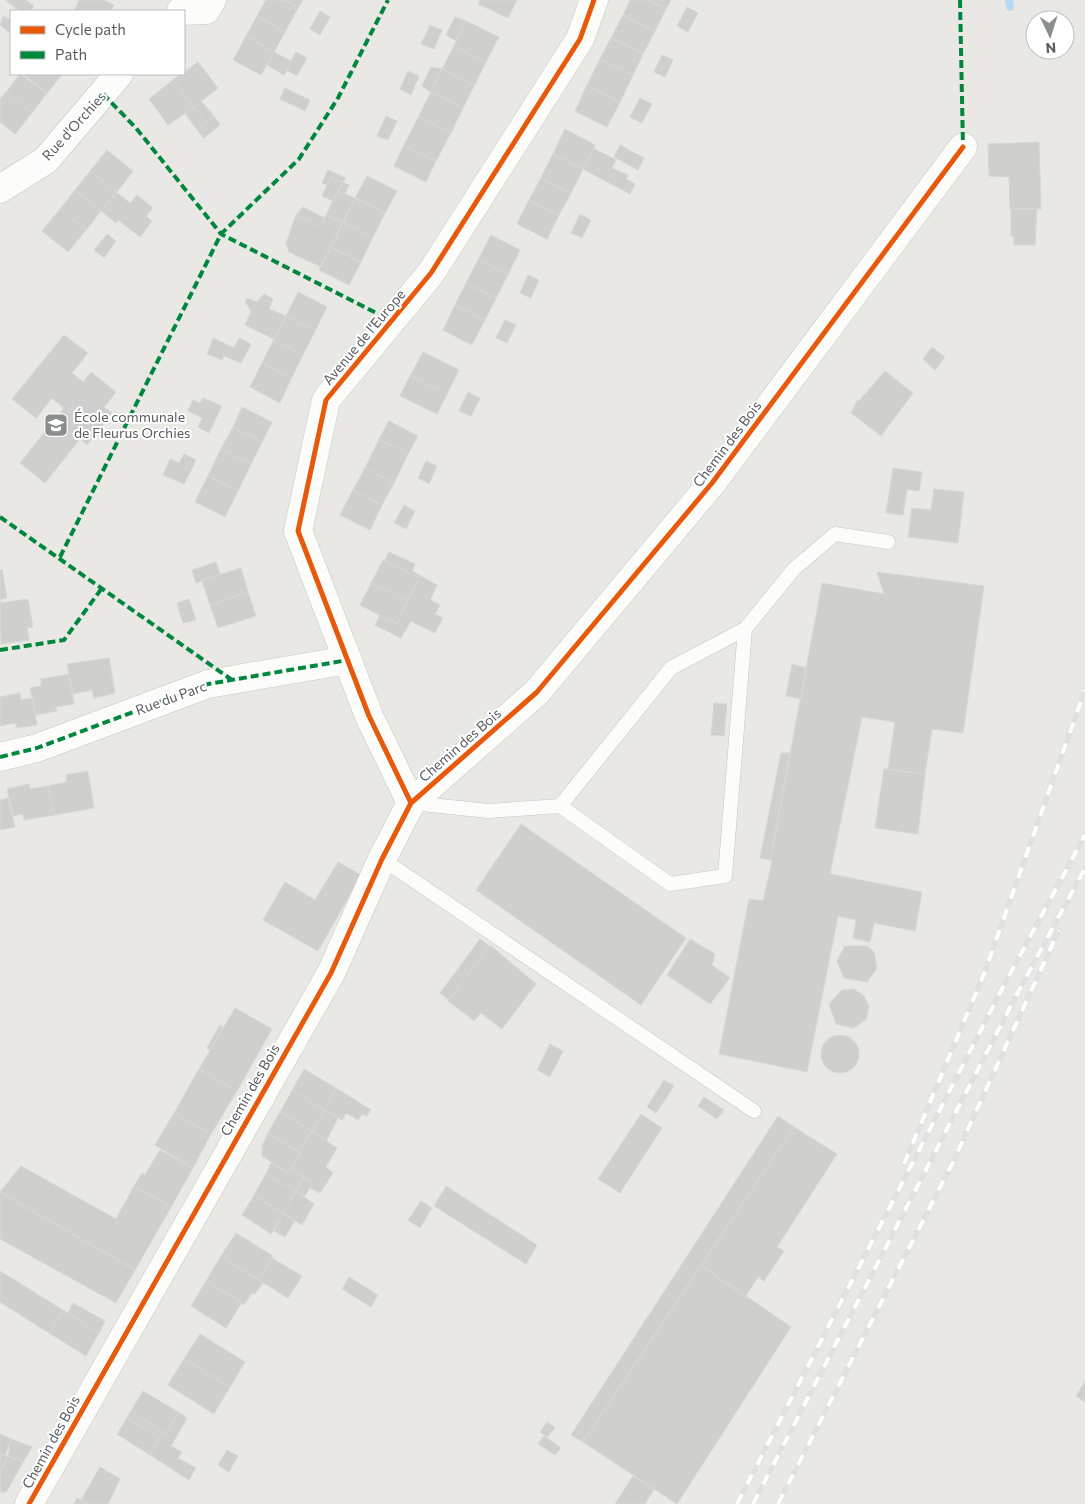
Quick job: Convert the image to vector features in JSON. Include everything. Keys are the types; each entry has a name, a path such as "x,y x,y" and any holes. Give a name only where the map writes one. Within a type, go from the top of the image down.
{"street":[{"path":"185,11 206,10 212,0"},
{"name":"Avenue de l'Europe","path":"410,803 370,716 298,531 326,400 431,273 580,39 594,0"},
{"name":"Rue d'Orchies","path":"0,189 46,160 118,75"},
{"name":"Chemin des Bois","path":"29,1504 331,973 382,859 410,803 543,685 712,483 963,147"},
{"name":"Rue du Parc","path":"0,757 37,748 208,684 348,660"}],"lane":[{"path":"560,806 670,668 745,629 794,569 835,534 888,542"},
{"path":"410,803 488,811 560,806 670,884 725,876 745,629"},
{"path":"382,859 754,1111"}],"building":[{"path":"5,0 26,0 34,6 31,10 19,10"},
{"path":"79,0 104,0 114,5 112,10 74,10"},
{"path":"266,0 285,0 298,8 285,32 257,16"},
{"path":"285,0 303,0 298,8"},
{"path":"480,0 517,0 508,18 478,4"},
{"path":"630,0 648,0 666,9 655,31 623,15"},
{"path":"648,0 671,0 666,9"},
{"path":"687,7 698,13 688,32 677,26"},
{"path":"320,11 330,17 320,35 310,29"},
{"path":"623,15 655,31 643,54 611,38"},
{"path":"3,16 10,20 10,33 0,25"},
{"path":"257,16 285,32 274,52 246,36"},
{"path":"455,17 466,21 456,41 446,35"},
{"path":"466,21 499,37 486,62 454,46"},
{"path":"430,25 442,30 434,49 421,44"},
{"path":"246,36 274,52 261,75 233,60"},
{"path":"611,38 643,54 633,75 600,59"},
{"path":"454,46 486,62 474,86 442,69"},
{"path":"274,52 291,61 284,75 267,65"},
{"path":"296,52 307,58 297,76 286,70"},
{"path":"662,55 673,60 665,77 654,72"},
{"path":"600,59 633,75 620,102 587,85"},
{"path":"198,62 218,88 194,107 173,80 180,75 185,75 185,71"},
{"path":"431,67 442,69 431,92 422,86"},
{"path":"442,69 474,86 463,108 431,92"},
{"path":"408,71 419,76 411,95 400,89"},
{"path":"19,75 21,75 47,93 32,113 6,92"},
{"path":"24,75 62,75 47,93"},
{"path":"173,80 194,107 168,125 149,99"},
{"path":"587,85 620,102 607,127 575,111"},
{"path":"285,88 310,100 305,111 280,99"},
{"path":"6,92 32,113 15,134 0,122 0,99"},
{"path":"431,92 463,108 451,133 419,116"},
{"path":"640,98 652,104 642,123 630,117"},
{"path":"201,101 214,116 206,123 194,107"},
{"path":"194,107 206,123 197,130 185,113"},
{"path":"214,116 220,125 204,138 197,130"},
{"path":"386,116 397,121 388,140 377,136"},
{"path":"419,116 451,133 436,161 404,145"},
{"path":"565,129 595,145 583,169 553,154"},
{"path":"1039,142 1041,209 1010,209 1009,177 989,176 988,144"},
{"path":"404,145 436,161 426,182 394,166"},
{"path":"620,145 644,158 638,170 614,157"},
{"path":"593,148 616,160 612,168 628,175 626,179 635,184 630,194 583,169"},
{"path":"107,150 133,171 117,192 90,171"},
{"path":"553,154 583,169 571,193 541,178"},
{"path":"328,170 346,178 343,182 331,177 327,185 322,183"},
{"path":"90,171 117,192 101,211 75,190"},
{"path":"367,176 397,191 385,213 355,198"},
{"path":"331,177 343,182 333,201 322,196"},
{"path":"541,178 571,193 559,215 529,200"},
{"path":"343,182 349,185 345,194 338,191"},
{"path":"75,190 101,211 86,230 60,209"},
{"path":"338,191 355,198 343,222 326,215"},
{"path":"116,192 130,203 137,195 153,208 146,216 152,221 140,237 118,220 116,223 101,211"},
{"path":"355,198 385,213 373,237 343,222"},
{"path":"529,200 559,215 547,239 517,224"},
{"path":"303,207 325,218 320,226 296,215"},
{"path":"1037,208 1035,245 1014,245 1014,237 1011,236 1011,209"},
{"path":"60,209 86,230 68,252 42,231"},
{"path":"580,214 591,220 582,238 571,233"},
{"path":"296,215 320,226 326,215 343,222 321,267 289,252 286,243"},
{"path":"343,222 373,237 361,262 331,247"},
{"path":"107,234 116,241 104,258 94,250"},
{"path":"491,235 520,250 508,275 478,260"},
{"path":"331,247 361,262 349,285 319,270"},
{"path":"478,260 508,275 496,298 466,283"},
{"path":"528,275 539,280 531,298 520,293"},
{"path":"466,283 496,298 485,320 455,305"},
{"path":"298,292 327,307 315,331 286,316"},
{"path":"264,294 273,299 269,309 286,316 274,339 245,325 251,311 245,302 247,298 257,302"},
{"path":"455,305 485,320 472,345 443,330"},
{"path":"286,316 315,331 303,355 274,339"},
{"path":"505,320 516,325 507,343 496,338"},
{"path":"64,335 88,353 72,373 83,382 91,372 116,392 104,407 112,413 87,445 80,439 45,483 20,463 64,408 52,398 36,418 12,399"},
{"path":"213,338 234,348 239,338 251,344 241,363 224,356 222,360 207,354"},
{"path":"274,339 303,355 291,379 262,363"},
{"path":"932,347 945,357 935,370 923,359"},
{"path":"423,352 459,370 447,394 410,376"},
{"path":"262,363 291,379 280,403 250,387"},
{"path":"885,371 913,393 881,436 851,413 857,401 860,400"},
{"path":"410,376 447,394 437,414 400,396"},
{"path":"468,392 480,398 471,416 459,411"},
{"path":"203,398 222,406 209,433 198,427 202,418 188,411 193,400 200,403"},
{"path":"242,407 272,422 262,442 233,427"},
{"path":"389,421 418,436 408,454 379,439"},
{"path":"233,427 262,442 251,464 221,449"},
{"path":"379,439 408,454 394,483 365,468"},
{"path":"221,449 251,464 238,491 208,476"},
{"path":"184,454 196,460 184,484 163,475 170,459 179,463"},
{"path":"426,461 437,466 429,484 418,478"},
{"path":"365,468 394,483 382,505 353,490"},
{"path":"893,468 922,472 919,491 907,489 903,515 886,513"},
{"path":"208,476 238,491 225,517 195,502"},
{"path":"934,489 964,492 958,543 908,537 912,508 931,510"},
{"path":"353,490 382,505 370,530 340,515"},
{"path":"404,505 415,511 406,529 394,523"},
{"path":"389,552 415,564 412,571 437,585 430,600 440,605 435,614 443,618 435,633 411,621 401,638 375,625 380,615 397,624 419,578 384,561"},
{"path":"383,560 419,578 408,601 371,583"},
{"path":"216,562 220,574 196,583 192,570"},
{"path":"241,568 248,592 210,605 202,580"},
{"path":"2,569 7,598 1,599 0,603 0,570"},
{"path":"877,572 984,586 963,733 932,729 925,774 888,769 895,722 862,717 830,874 922,892 915,931 874,923 870,942 853,938 856,920 838,916 807,1072 719,1054 749,899 763,901 772,861 770,860 822,583 884,594"},
{"path":"371,583 408,601 397,624 360,605"},
{"path":"248,592 256,616 218,628 210,605"},
{"path":"28,599 33,627 27,628 29,640 1,644 0,603"},
{"path":"189,599 196,620 183,623 177,603"},
{"path":"109,658 115,693 94,698 92,690 73,694 67,664"},
{"path":"792,664 807,668 801,699 786,696"},
{"path":"69,674 74,704 55,707 57,711 36,715 30,688 41,686 41,679"},
{"path":"20,693 21,700 32,698 37,725 16,728 16,723 0,726 0,697"},
{"path":"714,703 727,704 724,736 711,735"},
{"path":"781,753 791,753 770,860 760,858"},
{"path":"884,769 925,774 918,834 875,828"},
{"path":"88,771 94,808 54,815 48,786 67,782 66,775"},
{"path":"29,784 30,789 48,786 54,815 24,820 23,814 13,816 7,789"},
{"path":"8,798 15,827 0,830 0,800"},
{"path":"521,824 686,938 641,1005 476,890"},
{"path":"338,862 361,875 318,951 263,920 285,882 315,900"},
{"path":"480,939 489,946 449,1000 440,993"},
{"path":"690,939 715,954 712,965 730,978 710,1004 667,975"},
{"path":"490,945 536,984 502,1029 481,1013 474,1021 448,1001"},
{"path":"845,946 867,946 874,952 877,968 867,982 844,978 837,961"},
{"path":"854,989 864,996 869,1007 866,1019 854,1028 836,1024 829,1004 842,990"},
{"path":"235,1008 272,1029 237,1091 199,1069"},
{"path":"220,1025 223,1027 210,1050 207,1048"},
{"path":"840,1035 854,1040 859,1054 854,1068 840,1073 826,1068 821,1054 826,1040"},
{"path":"550,1044 563,1051 550,1077 537,1070"},
{"path":"199,1069 237,1091 211,1134 174,1113"},
{"path":"304,1069 336,1088 324,1110 292,1091"},
{"path":"664,1080 674,1086 656,1113 647,1107"},
{"path":"336,1088 371,1110 367,1116 362,1114 358,1120 346,1113 342,1120 324,1110"},
{"path":"292,1091 324,1110 312,1131 280,1112"},
{"path":"704,1097 724,1110 717,1119 698,1106"},
{"path":"324,1110 338,1118 326,1141 312,1131"},
{"path":"280,1112 312,1131 298,1152 268,1133"},
{"path":"174,1113 211,1134 193,1168 155,1145"},
{"path":"641,1114 662,1128 620,1193 598,1179"},
{"path":"778,1116 794,1127 583,1442 571,1435"},
{"path":"794,1127 837,1154 777,1247 784,1251 764,1281 758,1277 745,1297 701,1265"},
{"path":"312,1131 337,1148 326,1167 333,1173 320,1193 310,1188 313,1182 290,1169 301,1153 298,1152"},
{"path":"268,1133 301,1153 288,1173 262,1156 262,1146"},
{"path":"160,1150 193,1168 171,1207 134,1186 142,1173 145,1175"},
{"path":"271,1163 288,1173 290,1169 303,1177 296,1191 266,1174"},
{"path":"21,1166 116,1219 134,1186 171,1207 135,1270 0,1192"},
{"path":"266,1174 296,1191 283,1213 254,1195"},
{"path":"303,1177 313,1182 305,1196 296,1191"},
{"path":"446,1186 537,1245 526,1264 434,1206"},
{"path":"296,1191 314,1204 302,1225 283,1213"},
{"path":"0,1192 135,1270 116,1303 0,1239"},
{"path":"254,1195 283,1213 271,1234 242,1215"},
{"path":"421,1201 432,1208 420,1228 408,1220"},
{"path":"283,1213 295,1221 285,1237 274,1231"},
{"path":"236,1233 273,1256 259,1280 221,1256"},
{"path":"221,1256 263,1283 255,1294 252,1293 244,1305 206,1281"},
{"path":"272,1258 302,1276 288,1298 259,1280"},
{"path":"701,1265 791,1327 677,1504 583,1442"},
{"path":"0,1271 63,1310 49,1333 0,1302"},
{"path":"349,1277 378,1295 371,1307 342,1289"},
{"path":"206,1281 242,1302 226,1328 191,1306"},
{"path":"73,1303 105,1321 99,1333 68,1313"},
{"path":"63,1310 99,1333 86,1356 49,1333"},
{"path":"200,1334 245,1362 230,1387 184,1359"},
{"path":"184,1359 230,1387 214,1414 168,1385"},
{"path":"1085,1381 1085,1402 1076,1396"},
{"path":"143,1391 178,1412 166,1434 131,1411"},
{"path":"131,1411 166,1434 178,1412 187,1418 171,1446 182,1452 178,1458 196,1468 189,1480 150,1455 160,1439 127,1418"},
{"path":"127,1418 160,1439 150,1455 117,1434"},
{"path":"547,1422 555,1428 547,1437 540,1432"},
{"path":"0,1434 11,1439 5,1456 0,1454"},
{"path":"544,1436 561,1448 555,1455 538,1444"},
{"path":"11,1439 32,1447 23,1462 8,1456"},
{"path":"227,1450 238,1456 229,1472 218,1465"},
{"path":"0,1454 8,1456 0,1473"},
{"path":"8,1456 23,1462 7,1491 1,1493 0,1473"},
{"path":"100,1467 120,1479 108,1504 89,1504 81,1500"},
{"path":"633,1476 654,1489 645,1504 615,1504"},
{"path":"77,1498 89,1504 74,1504"}],"waterway":[{"path":"1009,0 1010,7"}],"railway":[{"path":"904,1164 984,974 1085,690"},
{"path":"737,1504 1003,987 1085,835"},
{"path":"753,1504 1017,994 1085,868"},
{"path":"778,1504 952,1164 1059,930"}],"marked path":[{"path":"60,557 221,234 299,159 338,98 388,0"},
{"path":"960,0 963,147"},
{"path":"103,94 136,128 221,234 392,321"},
{"path":"0,517 232,680"},
{"path":"0,650 64,640 102,588"},
{"path":"0,757 37,748 208,684 348,660"}],"cycle path":[{"path":"411,803 369,716 298,531 326,400 431,273 580,39 594,0"},
{"path":"29,1504 331,973 382,859 411,803 537,692 712,483 963,147"}],"place":[{"name":"École communale de Fleurus Orchies","path":"56,425"}]}
